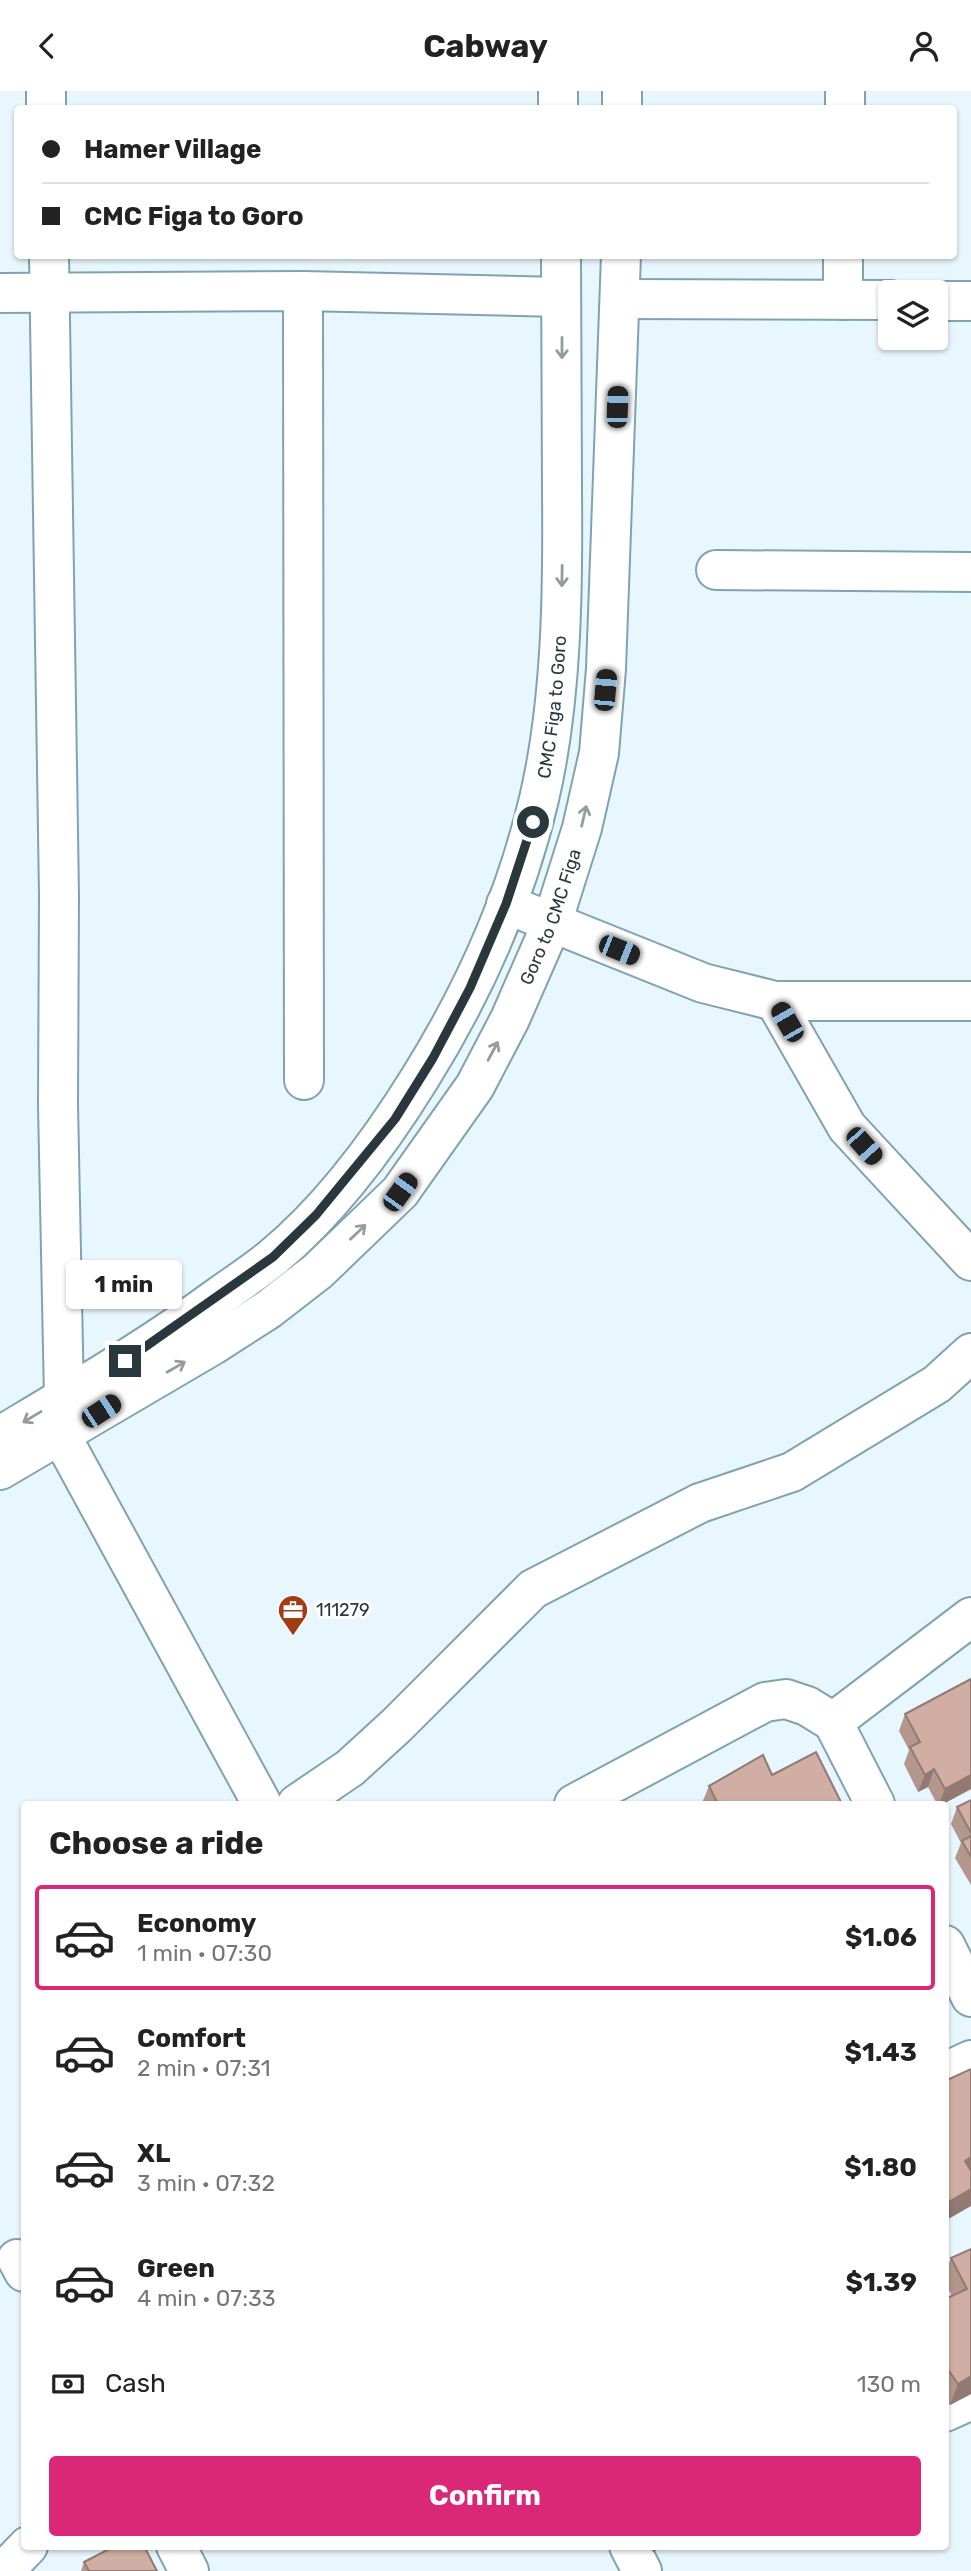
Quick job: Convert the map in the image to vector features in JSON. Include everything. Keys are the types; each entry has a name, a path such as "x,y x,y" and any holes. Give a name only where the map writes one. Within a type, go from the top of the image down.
{"street":[{"path":"49,259 59,896 58,1105 70,1418 261,1801"},
{"name":"CMC Figa to Goro","path":"0,1436 70,1418 145,1348 273,1257 316,1215 395,1119 433,1058 470,988 506,904 539,800 548,753 561,627 561,259"},
{"name":"Goro to CMC Figa","path":"70,1418 117,1401 213,1345 269,1309 318,1271 400,1192 475,1086 510,1019 552,923 582,828 599,753 606,669 621,259"},
{"path":"843,259 843,300"},
{"path":"303,292 304,1080"},
{"path":"0,293 49,295 303,292 561,297"},
{"path":"621,299 878,300"},
{"path":"948,301 971,301"},
{"path":"716,570 971,572"},
{"path":"506,904 702,983 775,1001 971,1001"},
{"path":"775,1001 847,1127 971,1261"},
{"path":"301,1801 350,1768 533,1589 700,1503 792,1472 937,1384 971,1353"},
{"path":"0,1470 70,1418"},
{"path":"833,1722 971,1617"},
{"path":"580,1801 765,1702 786,1699 807,1706 833,1722 873,1801"},
{"path":"949,1953 971,1997"},
{"path":"949,2071 971,2060"},
{"path":"949,2410 971,2400"},
{"path":"4,2571 24,2550"},
{"path":"178,2550 189,2571"},
{"path":"631,2550 642,2571"}],"building":[{"path":"971,1679 971,1775 945,1789 934,1769 925,1775 910,1747 920,1742 905,1714"},
{"path":"816,1752 840,1801 716,1801 709,1786 763,1755 772,1775"},
{"path":"971,1800 971,1833 957,1807"},
{"path":"971,1836 971,1857 962,1841"},
{"path":"971,2069 971,2157 965,2161 971,2171 971,2189 949,2202 949,2079"},
{"path":"971,2249 971,2376 958,2384 949,2371 949,2297 967,2289 951,2258"},
{"path":"107,2550 146,2550 157,2571 89,2571 84,2562"}],"place":[{"name":"111279","path":"293,1637"}],"route":[{"path":"125,1361 273,1257 316,1215 395,1119 433,1058 470,988 506,904 533,822"}]}
